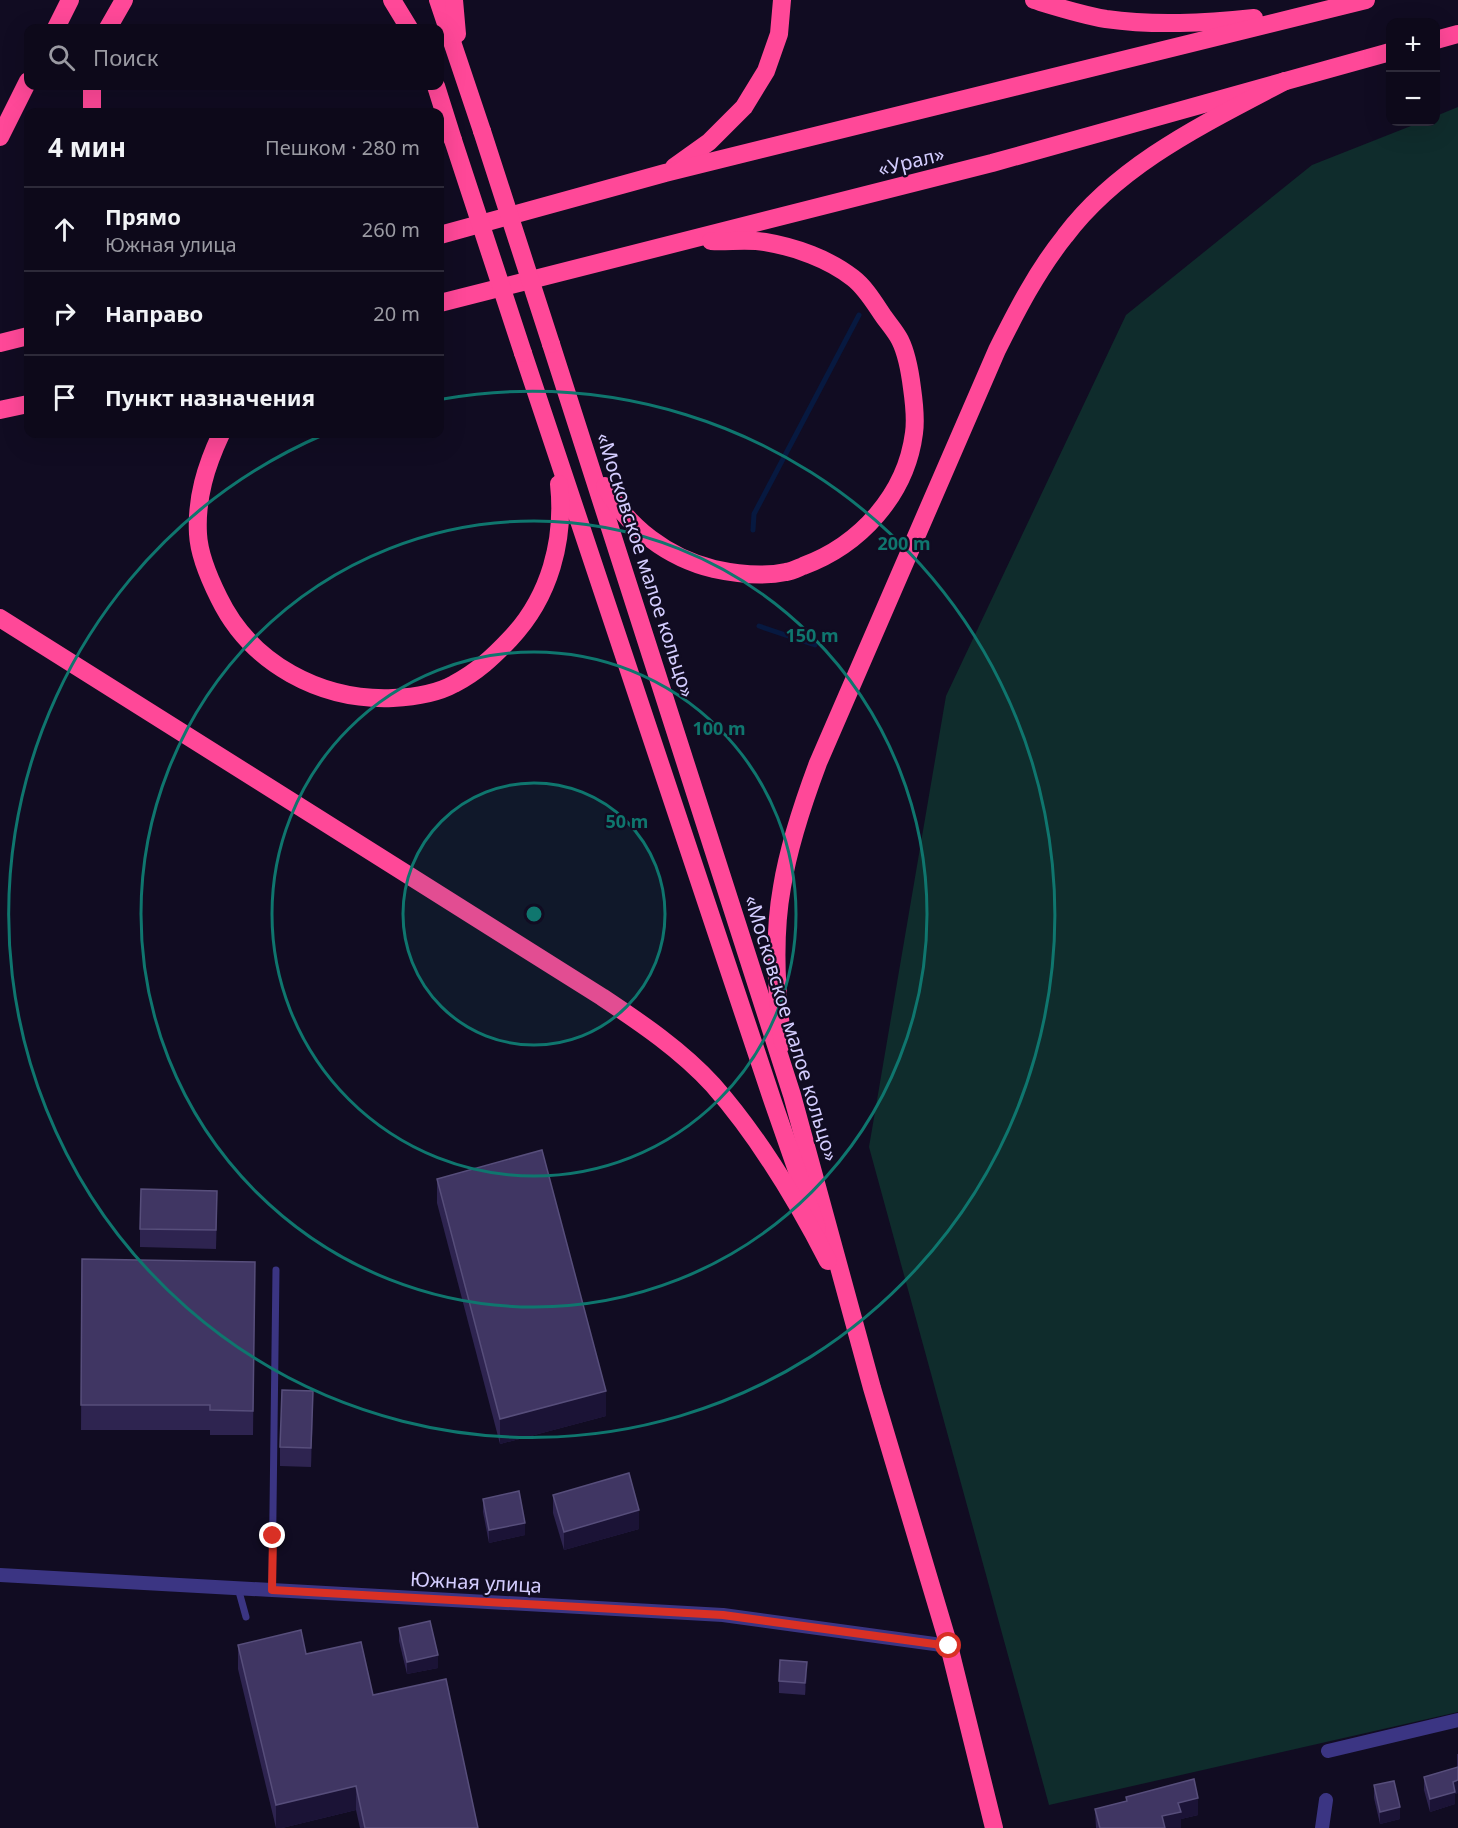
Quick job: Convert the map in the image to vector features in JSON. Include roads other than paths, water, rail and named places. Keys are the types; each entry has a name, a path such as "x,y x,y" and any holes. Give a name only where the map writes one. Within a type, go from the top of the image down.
{"highway":[{"path":"58,24 70,0"},
{"path":"110,24 124,0"},
{"path":"392,0 407,24"},
{"path":"407,0 416,24"},
{"name":"«Московское малое кольцо»","path":"438,0 577,424 792,1095 872,1388 949,1646 994,1828"},
{"path":"454,0 459,63"},
{"path":"665,173 709,142 744,108 766,70 779,34 782,0"},
{"path":"1034,0 1105,19 1156,24 1224,21 1331,9"},
{"path":"444,234 665,173 1366,0"},
{"path":"1440,39 1458,34"},
{"name":"«Урал»","path":"444,302 992,163 1386,53"},
{"path":"792,1095 783,1040 777,978 777,936 781,889 789,851 818,763 997,350 1038,273 1066,234 1088,209 1128,173 1183,135 1285,81"},
{"path":"0,137 24,89"},
{"path":"92,90 92,108"},
{"name":"«Московское малое кольцо»","path":"437,90 443,108"},
{"name":"«Московское малое кольцо»","path":"444,111 773,1102 872,1388"},
{"path":"577,424 605,487 614,503 632,524 653,541 676,555 706,567 758,574 786,572 813,562 835,552 859,535 876,517 893,493 906,464 914,433 914,400 910,369 900,340 873,300 854,279 833,266 800,251 764,242 685,241"},
{"path":"0,343 24,337"},
{"path":"0,410 24,405"},
{"path":"219,438 208,462 199,495 198,536 208,576 226,613 251,644 278,667 307,683 339,694 373,699 416,697 453,685 489,662 521,628 536,605 548,581 559,536 561,502 559,481 548,429"},
{"path":"0,618 648,1028 712,1084 740,1119 788,1191 828,1261"}],"street":[{"name":"Южная улица","path":"0,1575 723,1615 949,1646"},
{"path":"1328,1751 1458,1720"},
{"path":"1322,1828 1326,1800"}],"lane":[{"path":"272,1590 276,1270"},
{"path":"238,1588 246,1617"}],"waterway":[{"path":"753,530 754,514 859,315"},
{"path":"759,626 815,645"}]}
